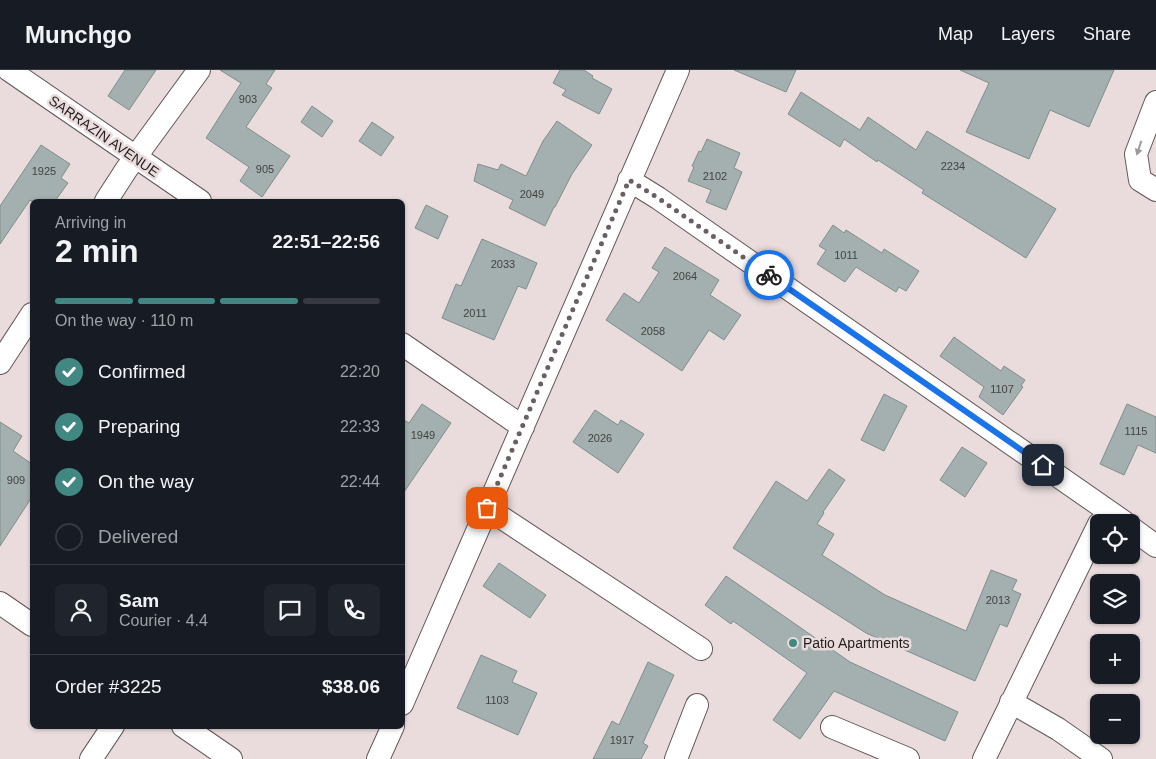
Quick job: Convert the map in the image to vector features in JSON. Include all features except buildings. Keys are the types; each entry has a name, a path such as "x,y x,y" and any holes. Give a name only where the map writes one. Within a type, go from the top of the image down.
{"street":[{"name":"SARRAZIN AVENUE","path":"9,70 197,199"},
{"path":"107,199 135,157 199,70"},
{"path":"405,697 678,70"},
{"path":"1156,102 1136,154 1140,180 1156,190"},
{"path":"629,180 658,198 1100,514"},
{"path":"0,363 30,317"},
{"path":"405,346 523,427"},
{"path":"487,508 701,649"},
{"path":"1140,534 1156,546"},
{"path":"984,759 1011,702 1090,554"},
{"path":"0,602 30,623"},
{"path":"1011,702 1058,728 1101,759"},
{"path":"676,759 697,704"},
{"path":"832,727 908,759"},
{"path":"91,759 111,729"},
{"path":"187,729 231,759"},
{"path":"378,759 392,729"}],"way so far":[{"path":"487,508 629,180 769,275"}],"place":[{"name":"Patio Apartments","path":"793,643"}],"route":[{"path":"769,275 1043,465"}]}
